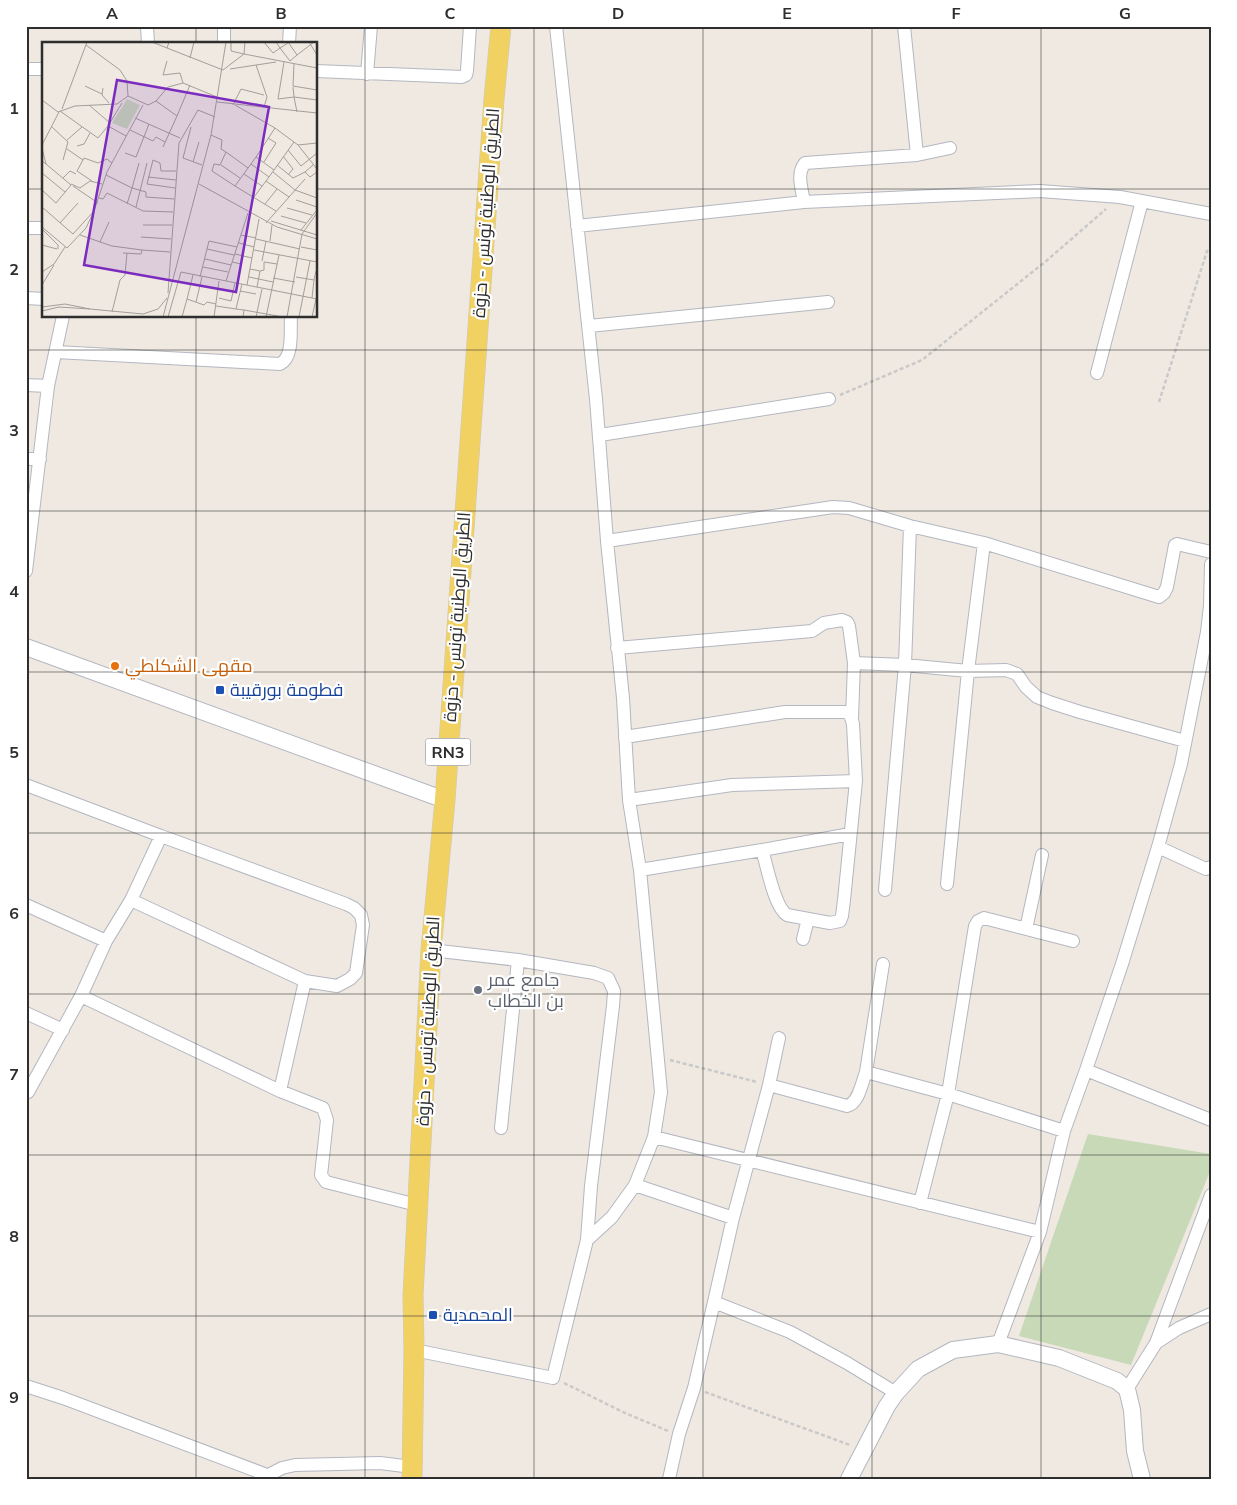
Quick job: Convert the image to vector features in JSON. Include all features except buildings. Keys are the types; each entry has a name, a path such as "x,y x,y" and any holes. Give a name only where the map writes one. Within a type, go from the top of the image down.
{"main road":[{"name":"الطريق الوطنية تونس - حزوة","path":"412,1473 413,1295 431,950 445,800 492,118 501,26"}],"street":[{"path":"147,26 148,42"},
{"path":"289,42 290,26"},
{"path":"367,74 371,26"},
{"path":"318,71 464,76 467,71 470,26"},
{"path":"556,26 600,435 617,648 623,698 629,800 640,870 661,1092 654,1137 635,1185 612,1217 601,1229 586,1240"},
{"path":"904,26 917,155"},
{"path":"224,28 224,42"},
{"path":"26,69 42,69"},
{"path":"804,202 800,171 805,163 917,155 950,148"},
{"path":"577,226 804,202 1040,191 1120,197 1211,214"},
{"path":"1097,372 1142,201"},
{"path":"26,228 42,228"},
{"path":"26,298 42,299"},
{"path":"589,326 828,302"},
{"path":"26,571 48,386 63,318"},
{"path":"56,352 280,364 289,353 291,318"},
{"path":"26,385 48,386"},
{"path":"600,435 829,399"},
{"path":"26,459 40,459"},
{"path":"608,541 832,507 849,508 910,526 984,544 1159,597 1167,587 1175,545 1178,544 1211,552"},
{"path":"885,890 905,665 910,526"},
{"path":"947,884 968,671 984,544"},
{"path":"998,1344 1040,1232 1064,1132 1122,964 1181,764 1185,741 1207,664 1211,564"},
{"path":"617,648 812,631 824,623 842,620 849,626 854,664 852,718 856,781 844,900 840,921 830,923 808,919 787,914 780,908 762,850"},
{"path":"26,646 445,800"},
{"path":"854,664 905,665 968,671 1006,670 1017,674 1026,687 1037,697 1052,703 1185,741"},
{"path":"625,737 785,712 845,712 850,714 852,718"},
{"path":"629,800 732,785 856,781"},
{"path":"26,785 354,908 361,915 363,925 356,972 350,979 337,986 305,981 130,900"},
{"path":"640,870 850,834"},
{"path":"27,1094 81,996 106,941 130,900 161,836"},
{"path":"1158,847 1206,869 1211,867"},
{"path":"1026,929 1042,855"},
{"path":"26,905 106,941"},
{"path":"920,1203 948,1094 975,926 978,921 984,918 1073,941"},
{"path":"803,939 808,919"},
{"path":"414,1350 553,1378 586,1240 614,991 608,978 594,973 518,960 431,950"},
{"path":"501,1128 518,960"},
{"path":"769,1085 847,1106 852,1105 866,1072 883,964"},
{"path":"280,1090 305,981"},
{"path":"81,996 280,1090 323,1108 326,1120 320,1175 323,1180 417,1205"},
{"path":"26,1013 63,1030"},
{"path":"669,1479 679,1434 694,1388 733,1218 769,1085 779,1038"},
{"path":"1086,1070 1211,1120"},
{"path":"866,1072 948,1094 1064,1132"},
{"path":"654,1137 1040,1232"},
{"path":"635,1185 733,1218"},
{"path":"1127,1389 1156,1343 1211,1195"},
{"path":"714,1302 790,1332 847,1363 896,1393"},
{"path":"1156,1343 1179,1328 1211,1314"},
{"path":"849,1479 896,1393 918,1369 953,1350 998,1344 1059,1358 1118,1381 1127,1389 1132,1410 1135,1451 1142,1479"},
{"path":"26,1386 63,1398 264,1477 281,1473 295,1465 380,1462 412,1473"}],"path":[{"path":"829,399 922,360 1045,262 1120,197"},
{"path":"1159,402 1207,252 1211,249"},
{"path":"659,1057 769,1085"},
{"path":"553,1378 642,1421 679,1434"},
{"path":"694,1388 864,1450"}],"green space":[{"path":"1088,1134 1211,1154 1211,1169 1131,1365 1019,1336"}],"place":[{"name":"مقهى الشكلطي","path":"115,666"},
{"name":"فطومة بورقيبة","path":"220,690"},
{"name":"جامع عمر بن الخطاب","path":"478,990"},
{"name":"المحمدية","path":"433,1315"}]}
